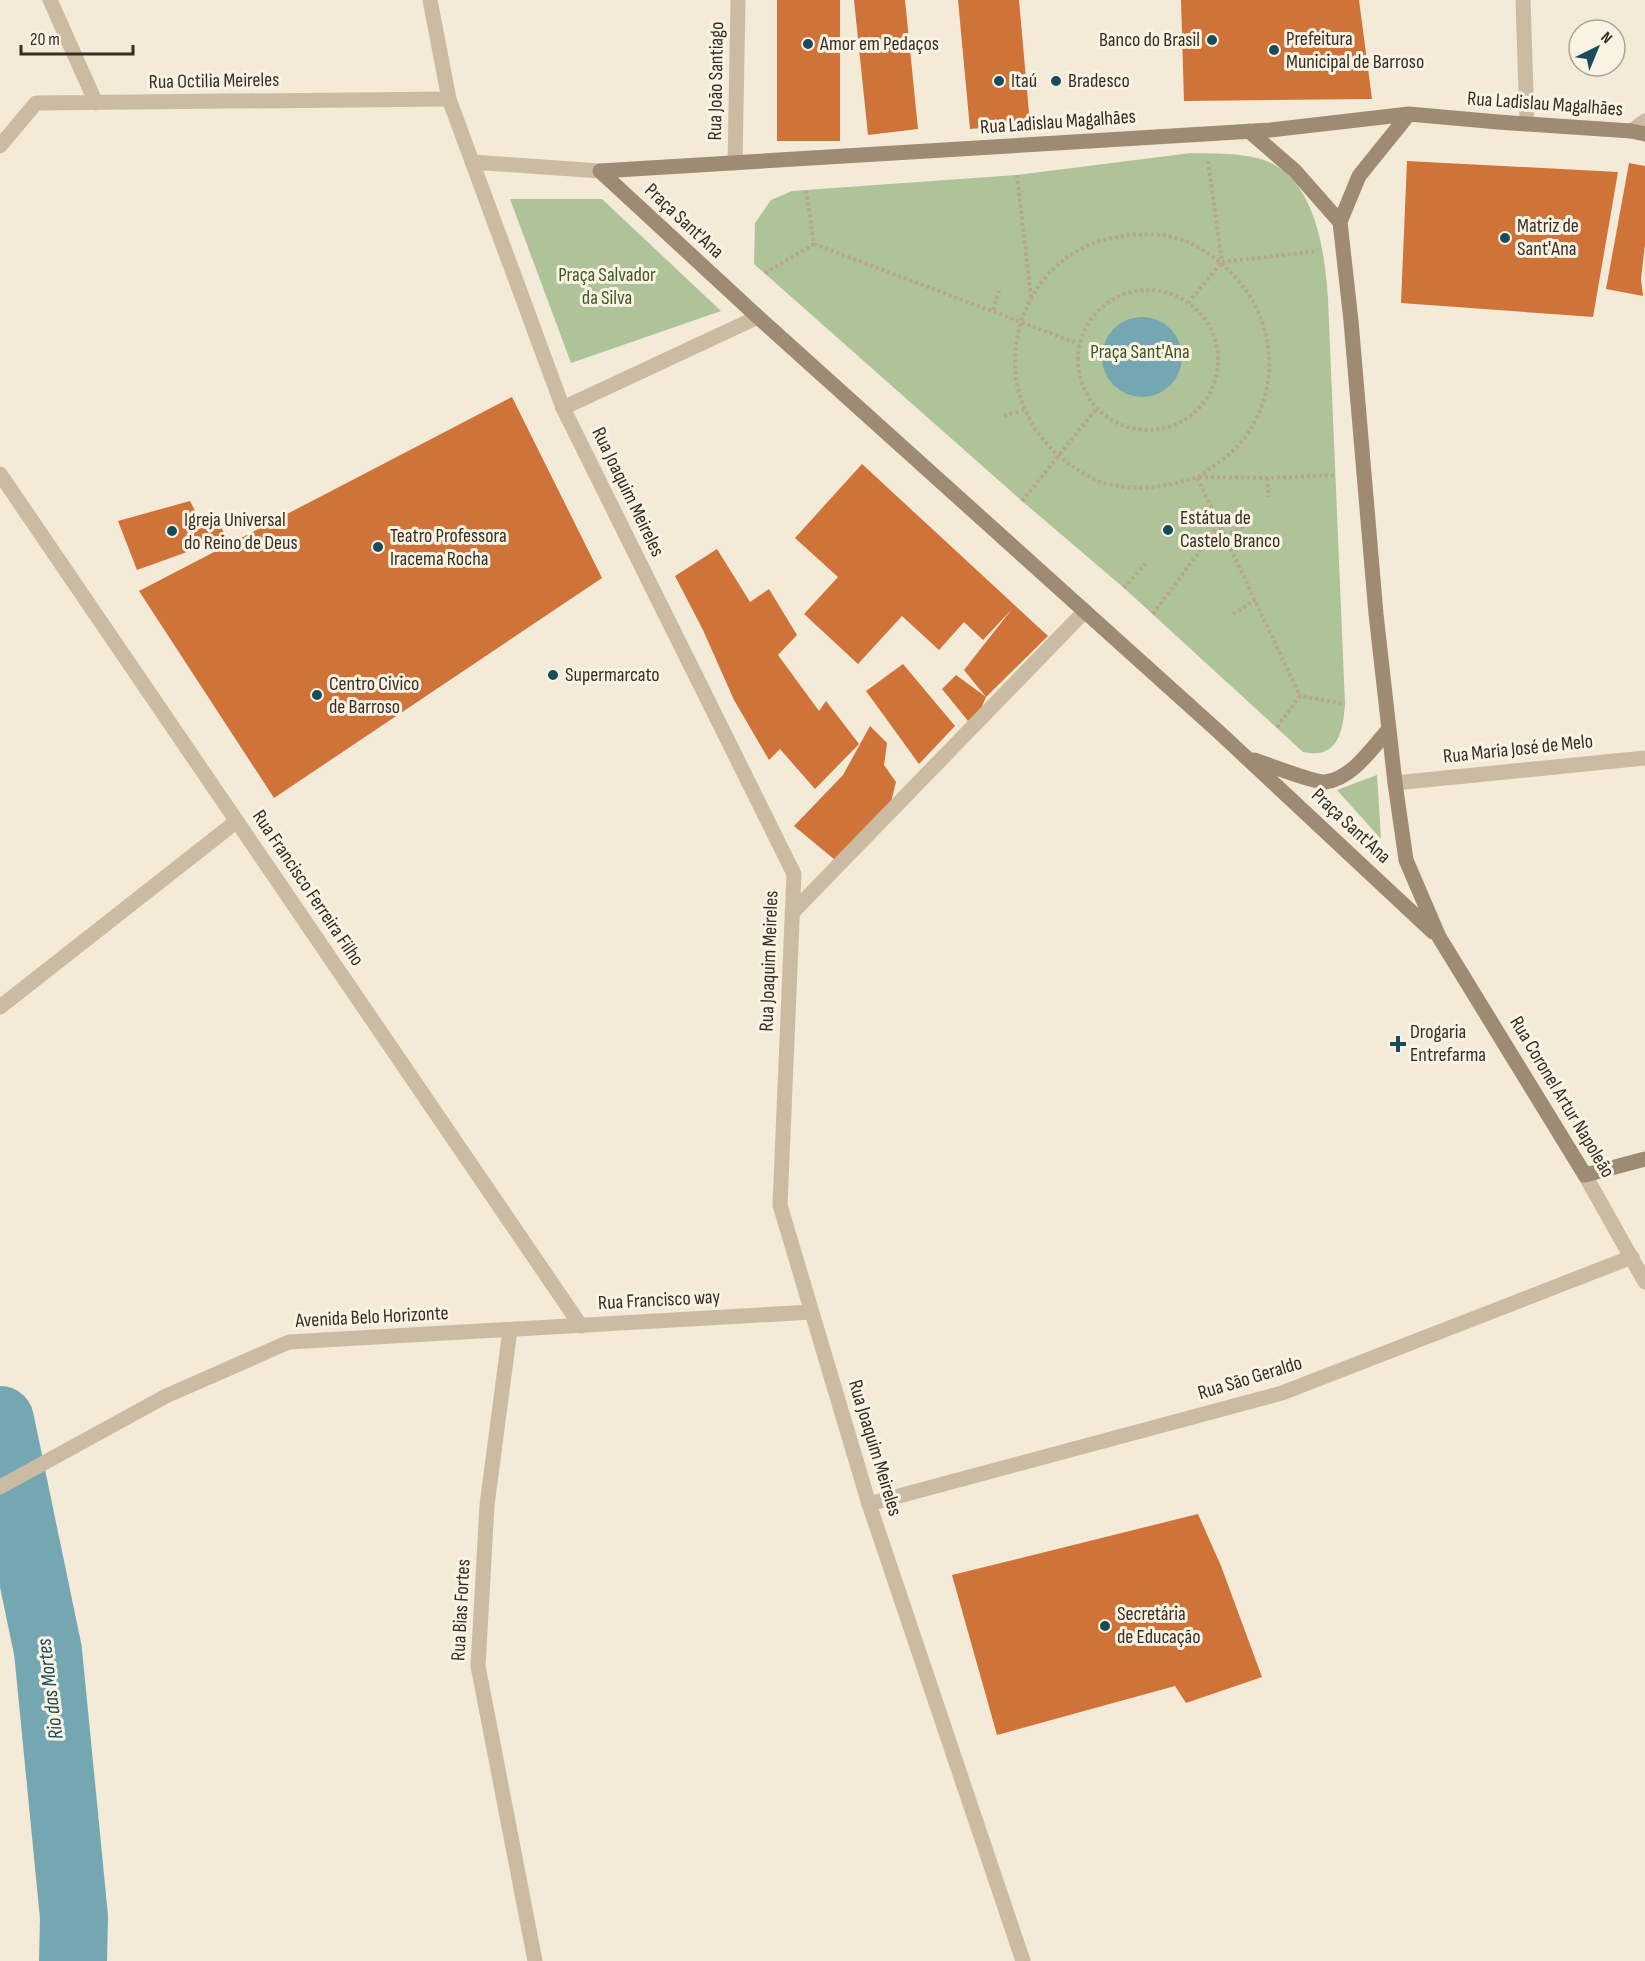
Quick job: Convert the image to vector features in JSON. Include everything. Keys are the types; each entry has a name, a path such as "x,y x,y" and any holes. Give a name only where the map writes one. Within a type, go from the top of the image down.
{"main road":[{"name":"Rua Ladislau Magalhães","path":"600,171 1249,131 1409,114 1638,133"},
{"name":"Praça Sant'Ana","path":"1409,114 1359,176 1340,222 1352,321 1376,614 1395,783 1406,860 1438,937"},
{"path":"1249,131 1295,171 1340,222"},
{"name":"Praça Sant'Ana","path":"600,171 758,317 1248,758 1438,937"},
{"path":"1248,758 1323,782 1344,776 1352,770 1389,729"},
{"name":"Rua Coronel Artur Napoleão","path":"1438,937 1585,1175"},
{"path":"1585,1175 1645,1159"}],"street":[{"path":"50,0 96,103"},
{"name":"Rua Joaquim Meireles","path":"430,0 449,99 562,408 794,874 780,1204 869,1504 1023,1961"},
{"name":"Rua João Santiago","path":"735,163 738,0"},
{"path":"1523,0 1527,124"},
{"name":"Rua Octilia Meireles","path":"0,146 36,103 449,99"},
{"path":"1638,133 1645,121"},
{"name":"Rua Ladislau Magalhães","path":"472,162 600,171"},
{"path":"562,408 758,317"},
{"name":"Rua Francisco Ferreira Filho","path":"0,474 581,1326"},
{"path":"792,913 1085,611"},
{"name":"Rua Maria José de Melo","path":"1395,783 1645,758"},
{"path":"0,1007 237,821"},
{"name":"Rua Coronel Artur Napoleão","path":"1585,1175 1645,1282"},
{"name":"Rua São Geraldo","path":"869,1504 1282,1393 1632,1257"},
{"name":"Rua Francisco way","path":"510,1330 812,1312"},
{"name":"Avenida Belo Horizonte","path":"0,1487 166,1396 289,1342 510,1330"},
{"name":"Rua Bias Fortes","path":"510,1330 487,1505 478,1666 535,1961"}],"path":[{"path":"1207,154 1222,262"},
{"path":"1017,175 1031,297"},
{"path":"806,190 814,244"},
{"path":"1300,696 1197,477 1169,486 1140,489 1110,485 1083,474 1058,457 1038,436 1024,410 1016,382 1014,352 1020,321 1031,297 1049,273 1071,254 1100,240 1131,234 1164,235 1194,245 1222,262 1244,285 1260,313 1268,345 1269,376 1261,408 1246,436 1224,459 1198,477 1267,478 1337,475"},
{"path":"765,273 814,244"},
{"path":"814,244 1078,344"},
{"path":"1188,303 1222,262 1322,250"},
{"path":"1140,290 1160,291 1180,297 1188,303 1197,310 1210,327 1217,346 1218,367 1213,388 1202,405 1187,420 1167,428 1147,431 1126,427 1108,418 1097,408 1082,385 1077,365 1078,344 1088,321 1102,306 1120,295 1140,290"},
{"path":"993,310 999,291"},
{"path":"1022,501 1097,408"},
{"path":"1004,416 1024,410"},
{"path":"1267,478 1269,497"},
{"path":"1198,520 1212,508"},
{"path":"1225,537 1251,522"},
{"path":"1153,614 1219,525"},
{"path":"1124,588 1148,561"},
{"path":"1233,614 1255,600"},
{"path":"1300,696 1345,704"},
{"path":"1277,727 1300,696"}],"green space":[{"name":"Praça Sant'Ana","path":"1191,153 1254,157 1273,164 1288,175 1300,189 1309,205 1321,243 1328,299 1345,704 1340,733 1331,747 1324,752 1303,752 1124,588 754,264 755,223 771,200 792,191 1017,175"},
{"name":"Praça Salvador da Silva","path":"510,199 602,199 721,311 571,363"},
{"path":"1377,775 1381,839 1337,790"}],"water":[{"path":"1142,317 1157,320 1170,329 1179,342 1182,357 1179,372 1170,385 1157,394 1142,397 1127,394 1114,385 1105,372 1102,357 1105,342 1114,329 1127,320"}],"building":[{"path":"777,0 840,0 840,141 777,141"},
{"path":"854,0 905,0 918,129 868,135"},
{"path":"958,0 1019,0 1030,124 970,129"},
{"name":"Prefeitura Municipal de Barroso","path":"1181,0 1359,0 1372,99 1184,101"},
{"name":"Matriz de Sant'Ana","path":"1407,161 1618,172 1593,317 1401,303"},
{"path":"1629,163 1645,166 1645,244 1641,279 1643,296 1606,289"},
{"name":"Centro Civico de Barroso","path":"512,397 602,578 274,798 139,591"},
{"path":"862,464 1048,636 986,697 964,670 1012,609 983,640 964,622 939,650 902,616 858,664 804,614 838,577 795,538"},
{"name":"Igreja Universal do Reino de Deus","path":"190,501 202,524 216,515 226,538 137,570 118,521"},
{"path":"717,549 750,602 769,589 797,635 778,655 819,711 826,701 859,744 815,789 780,749 769,760 734,700 703,630 675,576"},
{"path":"903,664 955,726 919,764 866,691"},
{"path":"956,675 986,697 973,727 942,689"},
{"path":"870,726 887,743 884,765 896,782 888,814 840,864 794,826 843,775"},
{"name":"Secretária de Educação","path":"1198,1514 1221,1566 1262,1677 1186,1703 1175,1686 997,1735 952,1575"}],"waterway":[{"name":"Rio das Mortes","path":"0,1420 48,1651 74,1917 73,1961"}],"place":[{"name":"Banco do Brasil","path":"1212,40"},
{"name":"Amor em Pedaços","path":"808,44"},
{"name":"Prefeitura Municipal de Barroso","path":"1274,50"},
{"name":"Itaú","path":"999,81"},
{"name":"Bradesco","path":"1056,81"},
{"name":"Matriz de Sant'Ana","path":"1505,238"},
{"name":"Estátua de Castelo Branco","path":"1168,530"},
{"name":"Igreja Universal do Reino de Deus","path":"172,531"},
{"name":"Teatro Professora Iracema Rocha","path":"378,547"},
{"name":"Supermarcato","path":"553,675"},
{"name":"Centro Civico de Barroso","path":"317,695"},
{"name":"Drogaria Entrefarma","path":"1398,1044"},
{"name":"Secretária de Educação","path":"1105,1626"}]}
